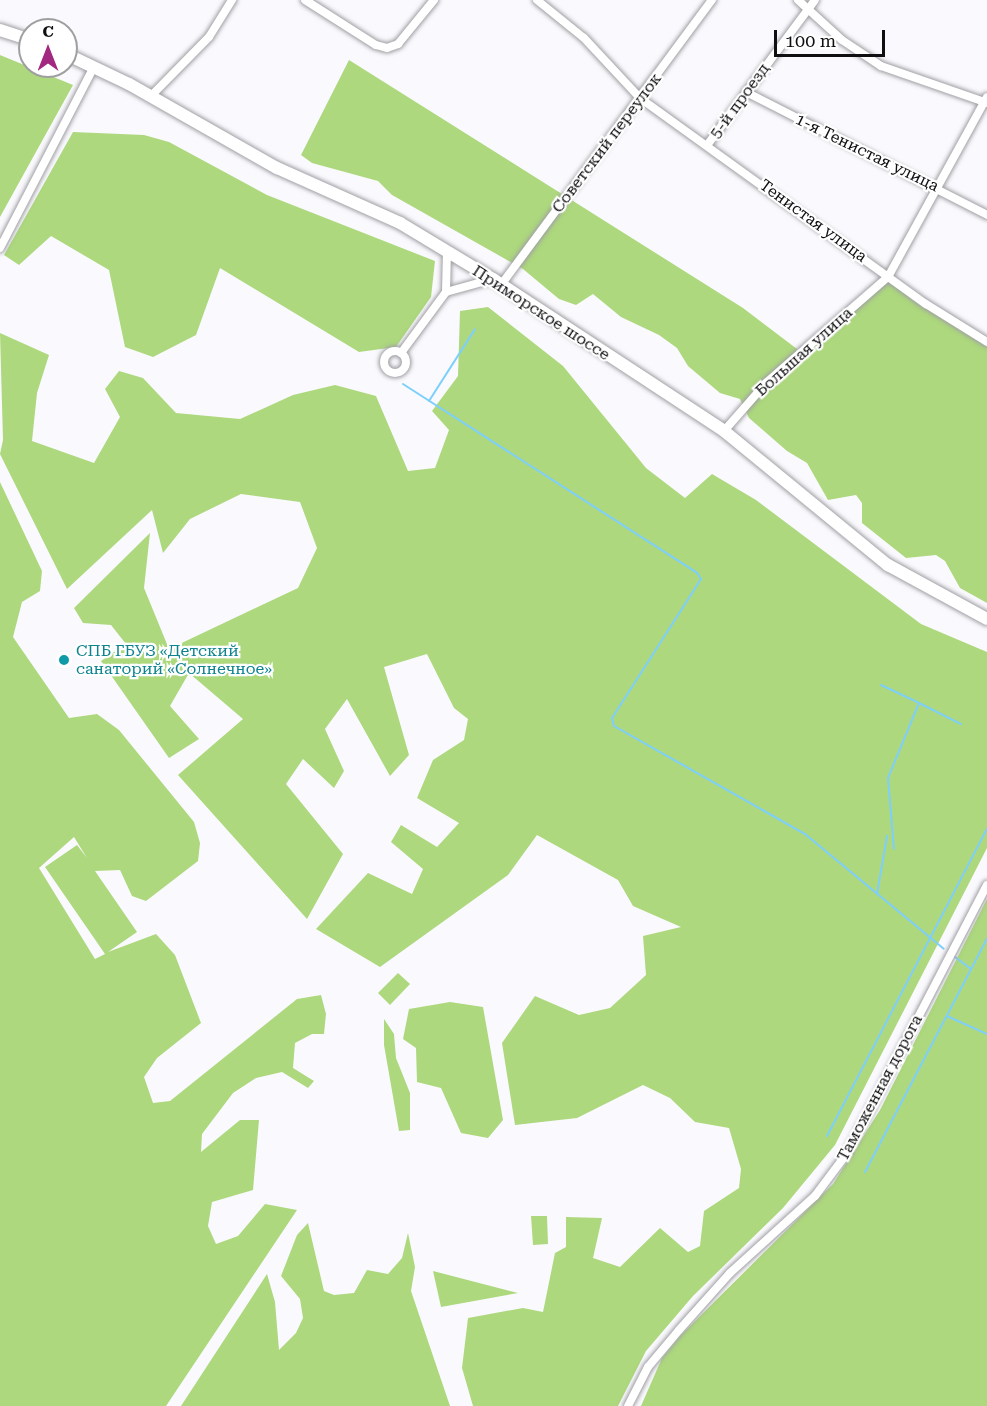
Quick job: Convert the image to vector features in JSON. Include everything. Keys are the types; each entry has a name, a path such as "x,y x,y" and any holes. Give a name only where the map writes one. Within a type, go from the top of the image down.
{"main road":[{"path":"0,30 18,36"},
{"name":"Приморское шоссе","path":"78,60 150,97 244,151 400,223 497,282 671,400 724,431 888,565 987,619"}],"street":[{"path":"150,97 209,37 232,0"},
{"path":"305,0 376,45 387,48 398,44 434,0"},
{"name":"Тенистая улица","path":"537,0 584,38 640,98 708,144 888,277 987,342"},
{"name":"Советский переулок","path":"497,282 640,98 712,0"},
{"path":"798,0 842,40 882,66 986,101 888,277"},
{"name":"5-й проезд","path":"708,144 815,0"},
{"path":"0,248 94,67"},
{"name":"1-я Тенистая улица","path":"746,92 810,127 937,187 987,215"},
{"path":"401,352 446,292 447,252"},
{"name":"Большая улица","path":"724,431 766,383 888,277"},
{"path":"446,292 497,282"},
{"name":"Таможенная дорога","path":"628,1406 648,1367 679,1330 730,1273 815,1196 848,1152 987,885"}],"green space":[{"path":"0,55 18,62 18,78 56,78 73,85 0,217"},
{"path":"349,60 743,308 801,352 884,281 893,280 987,342 987,603 960,588 945,561 936,555 906,558 862,523 862,503 856,495 828,500 807,463 787,451 749,418 740,399 720,393 688,366 677,348 659,335 621,317 593,294 576,305 559,299 523,269 392,195 378,181 312,163 301,155"},
{"path":"73,132 144,135 169,142 267,195 435,261 431,297 396,347 359,352 220,268 196,335 153,357 125,347 109,270 51,236 19,265 4,255"},
{"path":"488,307 563,366 646,468 685,498 712,474 756,500 921,624 987,652 987,848 835,1145 783,1208 693,1296 646,1351 618,1406 473,1406 462,1368 468,1318 523,1308 543,1312 555,1253 566,1247 566,1217 602,1218 593,1258 620,1267 660,1228 688,1252 700,1246 704,1211 739,1188 741,1169 729,1128 695,1122 670,1098 643,1085 577,1118 515,1125 502,1043 535,996 579,1015 610,1008 646,975 643,936 681,927 633,906 618,880 537,835 508,875 380,967 316,929 368,873 412,894 423,869 391,842 401,825 437,847 459,823 417,798 433,760 464,740 468,719 454,708 427,654 384,667 409,755 390,776 347,699 325,729 344,771 334,788 303,759 286,784 343,854 307,919 178,775 243,719 189,673 170,706 199,739 169,758 101,661 126,644 111,625 83,623 74,608 150,533 144,588 169,649 298,588 317,548 300,502 241,494 190,519 163,553 152,510 67,589 0,454 3,440 0,333 49,355 37,393 32,441 94,463 120,417 105,389 119,371 143,378 176,413 240,419 293,395 335,385 376,396 408,471 435,468 449,430 432,411 458,376 460,311"},
{"path":"0,482 42,571 40,591 22,602 13,637 69,718 97,714 119,730 194,822 200,843 198,861 146,901 132,896 120,870 95,871 137,932 108,952 156,934 175,955 201,1023 157,1058 144,1077 153,1103 170,1101 297,999 321,995 326,1014 324,1034 312,1034 295,1043 293,1068 314,1081 308,1088 282,1072 256,1078 233,1093 202,1134 201,1152 240,1120 259,1120 253,1190 212,1202 208,1226 216,1244 238,1236 265,1204 297,1210 166,1406 0,1406","holes":["74,837 87,858 77,845 45,867 105,954 95,959 39,868"]},
{"path":"987,899 987,1406 641,1406 662,1358 681,1335 833,1184 880,1110"},
{"path":"398,973 410,984 390,1005 378,993"},
{"path":"450,1002 483,1007 503,1120 488,1138 461,1133 441,1088 417,1082 416,1048 403,1039 409,1009"},
{"path":"384,1019 394,1034 396,1058 410,1093 410,1130 399,1131 384,1045"},
{"path":"531,1216 547,1216 548,1244 533,1245"},
{"path":"308,1223 324,1291 334,1295 354,1293 367,1270 388,1274 402,1258 408,1233 415,1267 411,1291 450,1406 181,1406 267,1274 275,1302 279,1350 296,1333 303,1318 300,1299 281,1276 297,1235"},
{"path":"433,1271 518,1293 441,1307"}],"waterway":[{"path":"429,401 475,329"},
{"path":"403,384 697,573 701,579 612,718 614,726 805,834 944,949"},
{"path":"881,685 919,703 888,778 894,849"},
{"path":"919,703 961,724"},
{"path":"827,1136 987,829"},
{"path":"877,894 887,836"},
{"path":"865,1172 987,939"},
{"path":"955,957 971,969"},
{"path":"947,1016 987,1034"}],"place":[{"name":"СПБ ГБУЗ «Детский санаторий «Солнечное»","path":"64,660"}]}
